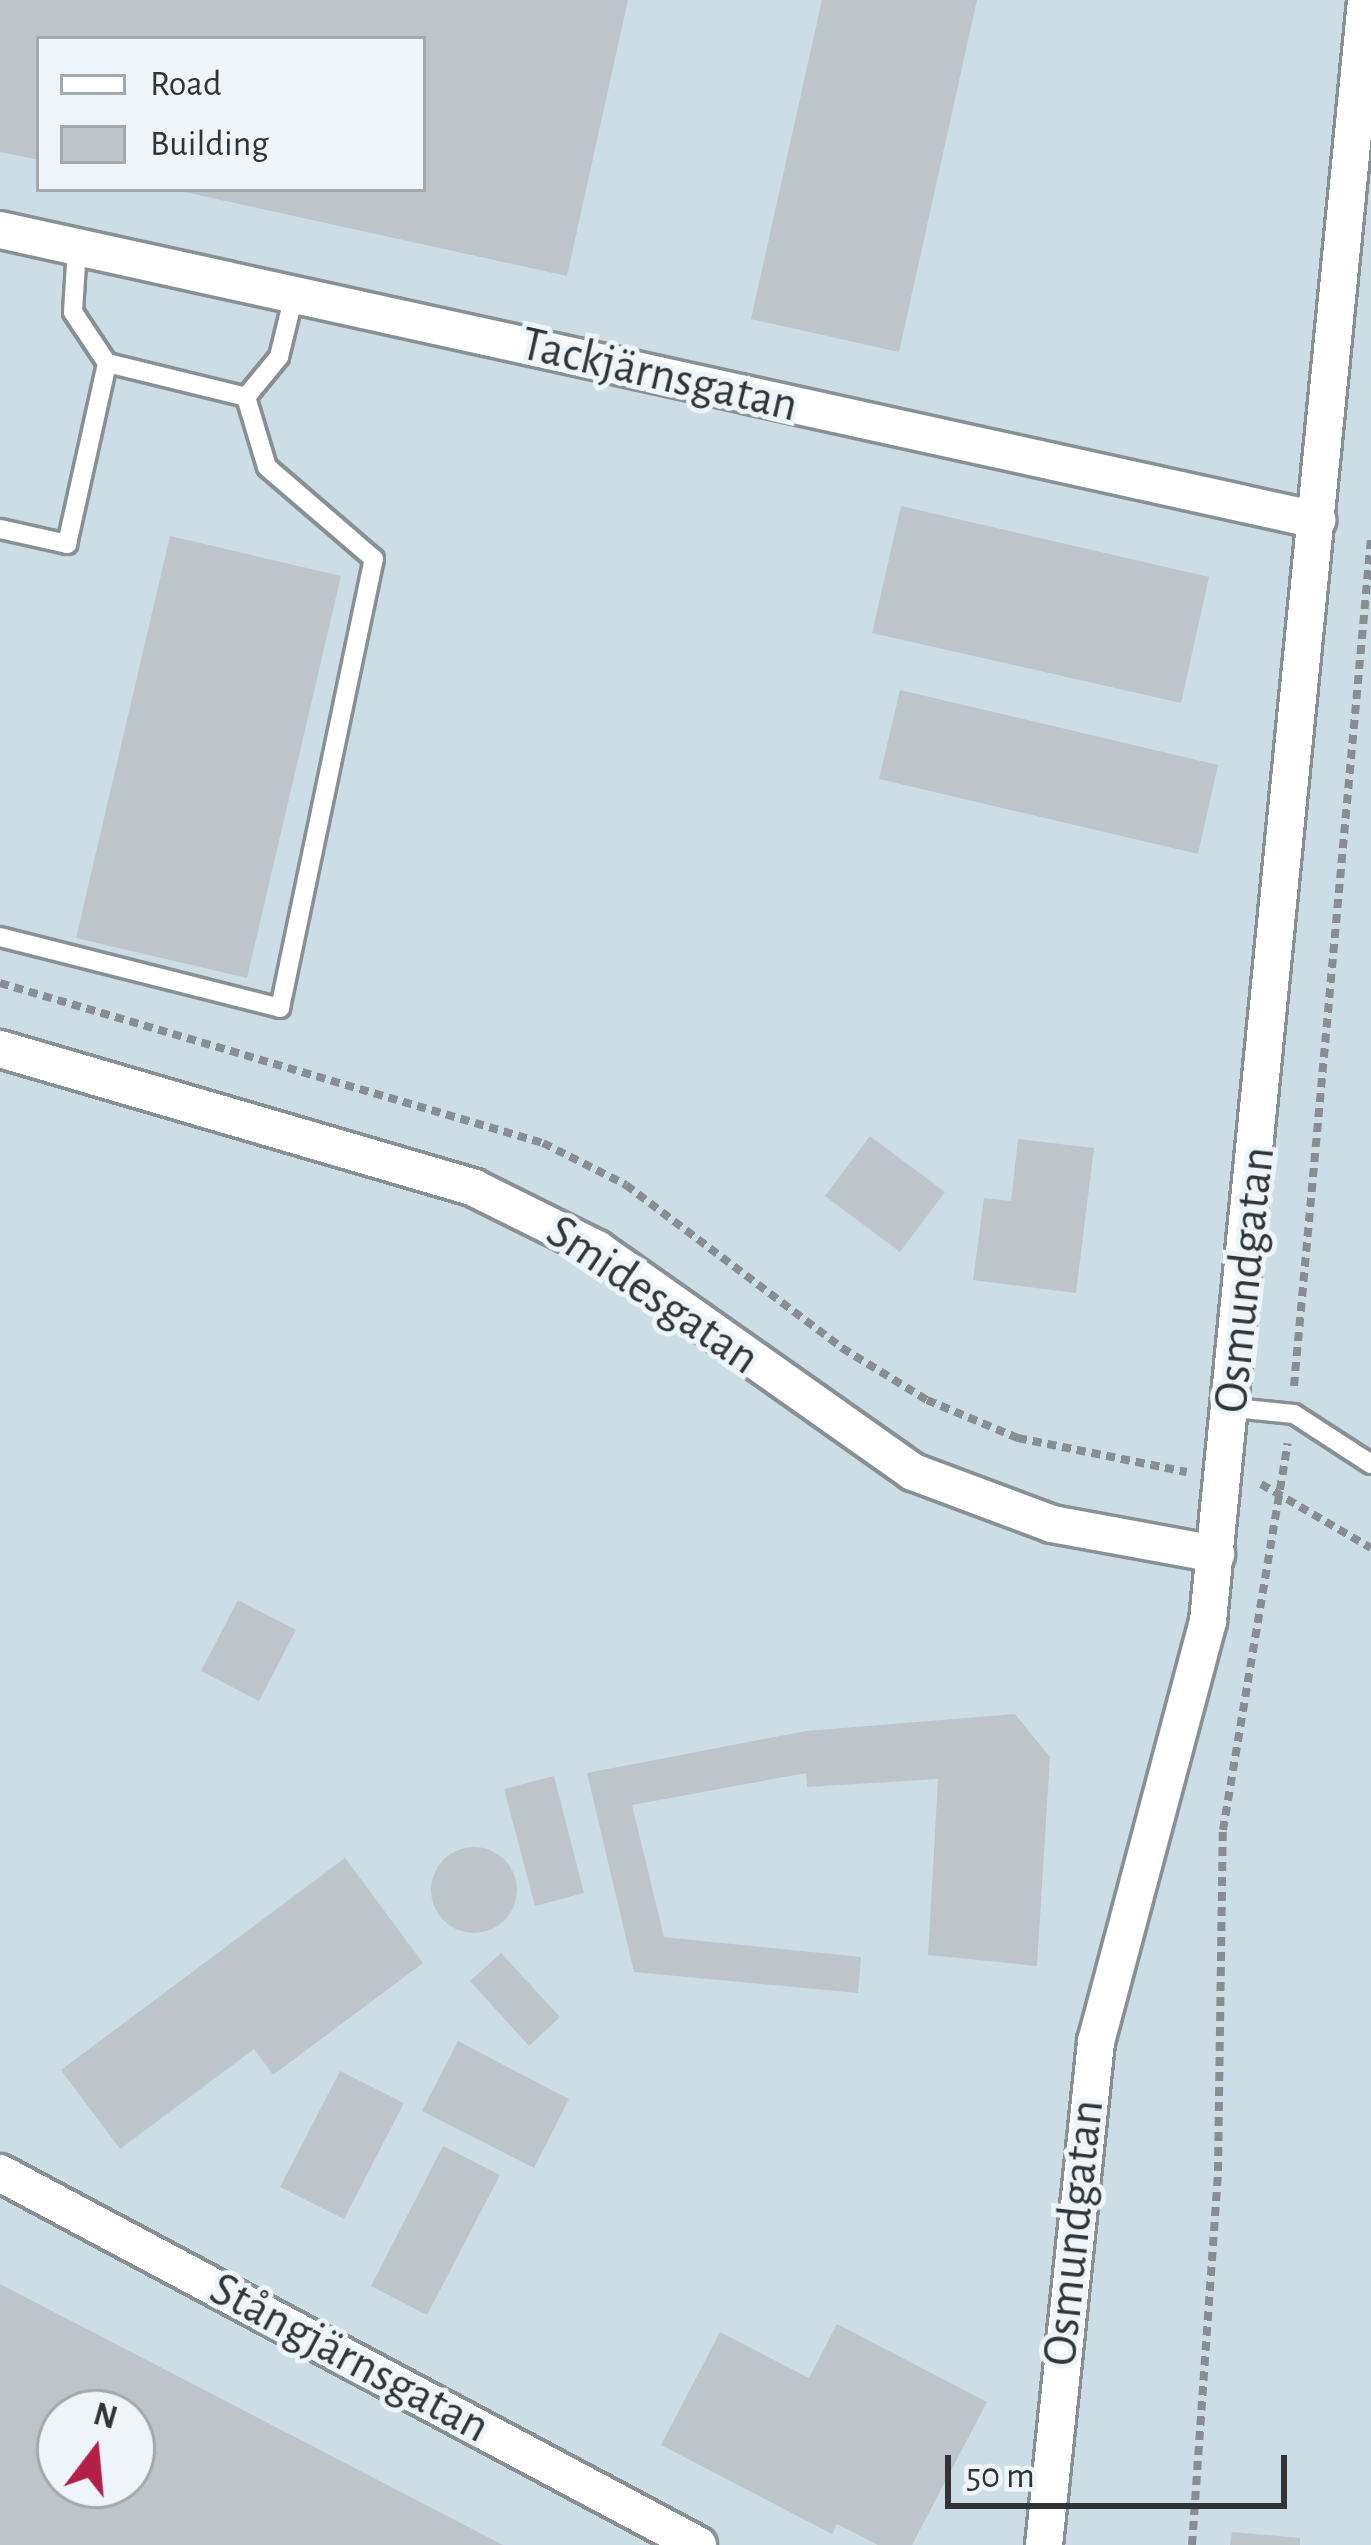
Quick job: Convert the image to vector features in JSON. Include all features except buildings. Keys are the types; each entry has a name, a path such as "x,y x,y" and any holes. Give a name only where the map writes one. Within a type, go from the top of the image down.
{"street":[{"name":"Osmundgatan","path":"1043,2545 1096,2042 1113,1956 1190,1709 1216,1554 1234,1408 1366,0"},
{"name":"Tackjärnsgatan","path":"0,230 1317,520"},
{"name":"Smidesgatan","path":"0,1049 473,1188 597,1249 913,1472 1052,1524 1216,1554"},
{"name":"Stångjärnsgatan","path":"0,2173 698,2545"}],"lane":[{"path":"77,247 74,312 107,363 246,398"},
{"path":"246,398 279,357 294,295"},
{"path":"0,529 67,544 107,363"},
{"path":"0,937 280,1008 374,560 267,467 246,398"},
{"path":"1234,1408 1292,1413 1371,1464"}],"path":[{"path":"1192,2545 1218,2171 1223,1830 1283,1492 1371,539"},
{"path":"1283,1492 1371,1548"}],"shaded area":[{"path":"0,0 1371,0 1371,2545 0,2545"}]}
